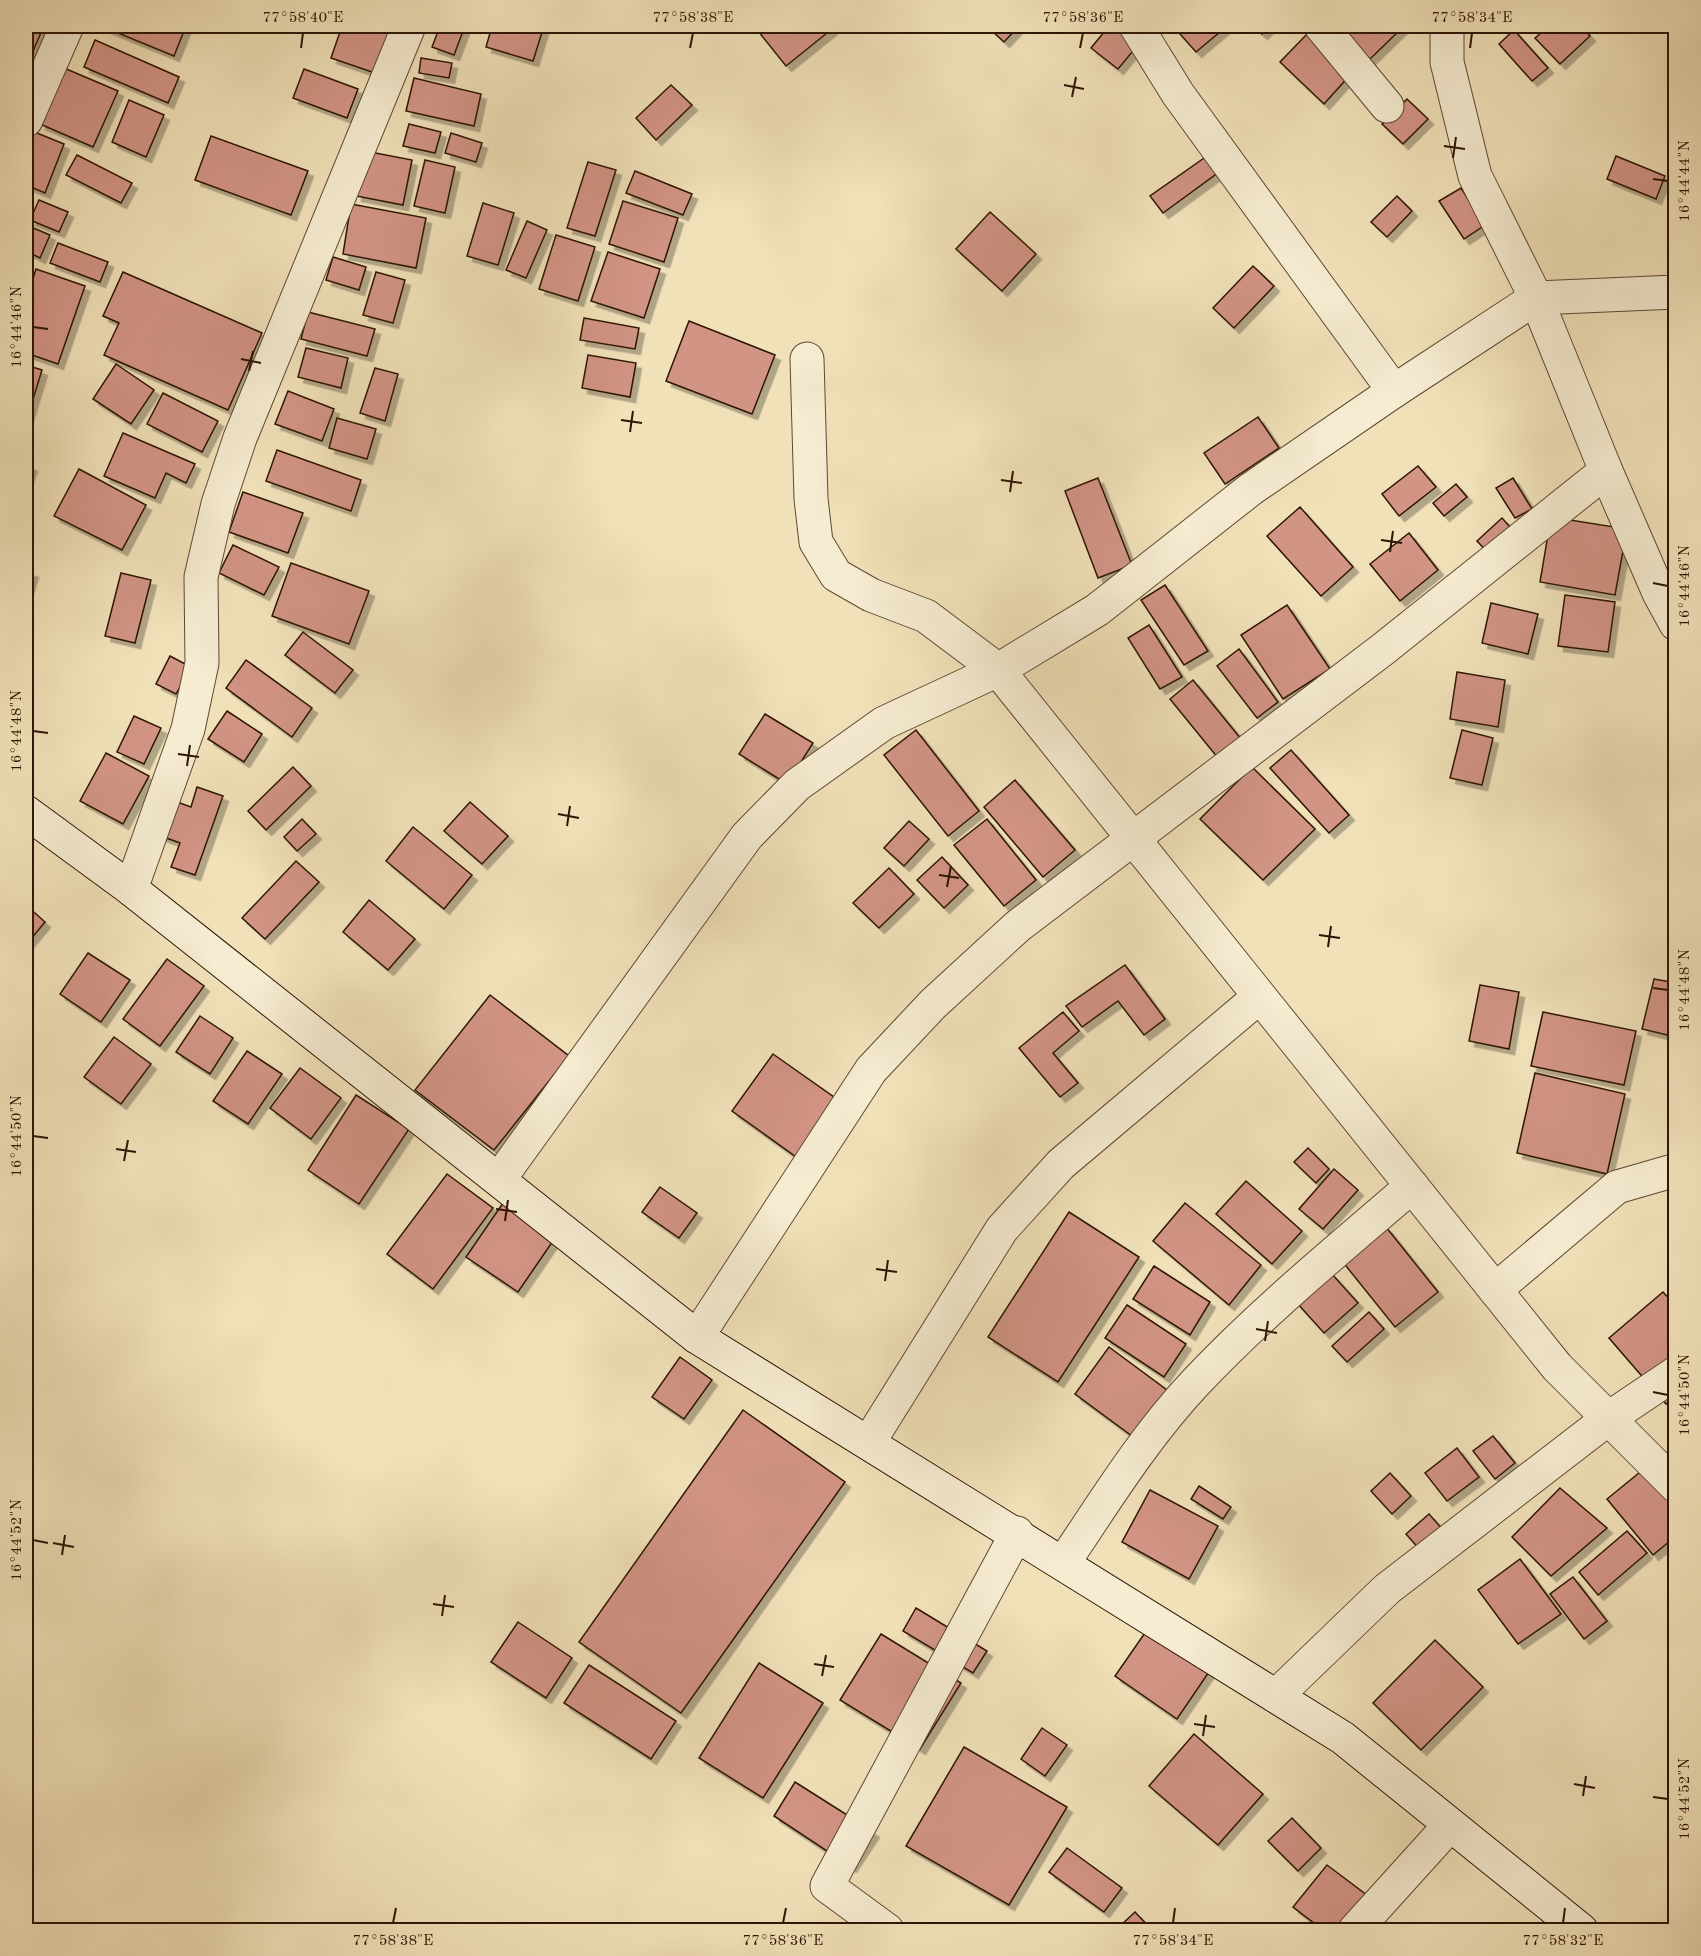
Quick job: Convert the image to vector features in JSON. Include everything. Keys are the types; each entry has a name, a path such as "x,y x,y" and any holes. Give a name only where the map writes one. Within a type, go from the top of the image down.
{"street":[{"path":"26,120 67,26"},
{"path":"131,889 188,729 202,663 201,577 218,504 240,438 409,26"},
{"path":"1136,26 1178,94 1394,391"},
{"path":"1321,26 1387,106"},
{"path":"1447,26 1448,62 1475,176 1536,298 1606,471 1659,593 1676,624"},
{"path":"500,1178 747,837 797,785 884,723 998,670 1097,610 1251,489 1536,298 1676,292"},
{"path":"807,360 811,499 816,542 836,575 871,595 926,616 998,670 1557,1367 1676,1486"},
{"path":"697,1337 871,1070 933,1004 1018,926 1382,650 1606,471"},
{"path":"26,812 131,889 500,1178 697,1337 1064,1562 1343,1738 1581,1930"},
{"path":"869,1442 1002,1229 1061,1164 1259,997"},
{"path":"1495,1290 1617,1187 1669,1172 1676,1174"},
{"path":"1064,1562 1134,1459 1195,1384 1278,1301 1412,1186"},
{"path":"1276,1696 1386,1589 1609,1418 1676,1373"},
{"path":"887,1930 827,1886 1017,1533"},
{"path":"1355,1930 1450,1825"}],"building":[{"path":"26,26 42,30 26,68"},
{"path":"101,26 186,26 174,56"},
{"path":"342,26 391,26 375,73 331,58"},
{"path":"440,26 465,26 454,55 432,47"},
{"path":"492,26 544,26 533,61 486,47"},
{"path":"765,26 829,26 832,29 786,66 758,31"},
{"path":"987,26 1019,26 1004,42"},
{"path":"1109,26 1123,26 1142,40 1118,69 1091,48"},
{"path":"1173,26 1227,26 1196,52"},
{"path":"1253,26 1270,26 1262,34"},
{"path":"1356,26 1400,26 1402,28 1369,60 1346,35"},
{"path":"1549,26 1581,26 1590,36 1560,64 1535,38"},
{"path":"1514,30 1548,68 1532,81 1499,44"},
{"path":"1308,33 1351,74 1324,104 1280,62"},
{"path":"95,40 179,77 168,103 84,67"},
{"path":"421,58 452,63 449,78 419,73"},
{"path":"64,68 118,91 93,147 40,124"},
{"path":"304,69 358,89 347,118 293,98"},
{"path":"414,78 481,94 474,126 406,111"},
{"path":"671,85 692,105 656,140 636,118"},
{"path":"1407,99 1428,119 1403,144 1382,124"},
{"path":"129,100 164,115 146,157 112,142"},
{"path":"409,124 441,132 435,153 403,146"},
{"path":"32,131 64,144 45,193 26,185 26,146"},
{"path":"451,133 482,143 476,162 445,153"},
{"path":"211,136 308,171 291,215 195,180"},
{"path":"365,151 412,160 403,205 356,196"},
{"path":"77,155 132,183 121,203 66,175"},
{"path":"1207,156 1219,172 1163,213 1150,196"},
{"path":"1616,156 1665,176 1656,199 1607,179"},
{"path":"425,160 455,167 445,213 414,206"},
{"path":"588,162 616,170 595,236 567,228"},
{"path":"635,171 692,194 683,215 626,193"},
{"path":"1461,188 1485,225 1464,239 1439,201"},
{"path":"1397,196 1412,211 1387,237 1371,222"},
{"path":"39,200 68,212 59,232 30,220"},
{"path":"623,201 678,218 664,262 609,244"},
{"path":"483,203 514,213 498,265 467,256"},
{"path":"351,204 426,218 416,268 343,254"},
{"path":"990,212 1036,254 1002,291 956,249"},
{"path":"527,221 547,230 526,278 506,270"},
{"path":"26,225 50,235 40,258 26,251"},
{"path":"556,235 595,247 578,301 539,289"},
{"path":"58,243 108,262 100,282 50,263"},
{"path":"608,252 660,269 644,318 591,301"},
{"path":"333,257 366,267 359,290 326,280"},
{"path":"1253,266 1274,286 1234,328 1213,308"},
{"path":"36,269 85,286 58,364 26,353 26,301"},
{"path":"123,272 262,333 228,410 104,355 119,323 103,316"},
{"path":"376,272 405,280 393,323 363,315"},
{"path":"308,312 375,329 367,356 301,339"},
{"path":"584,318 639,328 635,349 580,340"},
{"path":"689,321 775,355 752,414 666,381"},
{"path":"306,348 348,358 341,388 298,377"},
{"path":"588,355 636,363 630,397 582,388"},
{"path":"116,364 154,390 131,424 93,399"},
{"path":"26,365 42,370 26,422"},
{"path":"375,368 398,374 385,421 360,413"},
{"path":"288,391 334,409 322,441 275,424"},
{"path":"163,393 218,421 202,452 147,424"},
{"path":"1258,417 1279,448 1225,484 1204,453"},
{"path":"337,418 376,429 367,459 329,448"},
{"path":"123,433 195,464 186,483 166,473 155,498 104,476"},
{"path":"277,450 361,480 351,511 266,481"},
{"path":"26,463 32,466 26,482"},
{"path":"1418,466 1436,487 1399,516 1382,494"},
{"path":"79,469 146,505 122,550 54,516"},
{"path":"1098,478 1132,565 1098,578 1065,491"},
{"path":"1513,478 1532,509 1515,518 1496,488"},
{"path":"1456,484 1467,497 1444,516 1433,503"},
{"path":"243,492 303,513 288,553 229,532"},
{"path":"1300,507 1353,567 1321,596 1267,536"},
{"path":"1551,517 1627,529 1615,595 1540,582"},
{"path":"1502,518 1517,535 1492,557 1477,541"},
{"path":"1409,533 1438,570 1400,601 1370,564"},
{"path":"233,545 279,567 264,595 219,573"},
{"path":"291,563 369,591 349,644 272,616"},
{"path":"26,570 33,572 26,595"},
{"path":"121,573 151,580 135,643 105,636"},
{"path":"1165,585 1208,651 1184,665 1141,600"},
{"path":"1565,595 1615,602 1608,652 1558,646"},
{"path":"1491,603 1538,614 1528,654 1482,643"},
{"path":"1287,605 1330,669 1283,699 1241,635"},
{"path":"1149,625 1182,677 1160,689 1128,638"},
{"path":"303,632 353,670 335,693 285,655"},
{"path":"1239,649 1278,702 1257,718 1217,666"},
{"path":"170,656 191,667 176,694 156,684"},
{"path":"246,660 312,708 292,737 226,688"},
{"path":"1457,672 1505,680 1498,727 1450,719"},
{"path":"1193,680 1241,739 1218,758 1170,699"},
{"path":"227,711 262,734 244,762 208,739"},
{"path":"765,714 813,743 787,784 739,754"},
{"path":"134,716 161,728 144,764 117,752"},
{"path":"916,730 979,811 948,836 884,755"},
{"path":"1462,730 1493,738 1482,785 1450,778"},
{"path":"1291,750 1349,815 1329,833 1270,768"},
{"path":"106,753 149,776 123,824 80,801"},
{"path":"293,767 311,786 266,830 248,811"},
{"path":"1252,767 1315,829 1263,880 1200,819"},
{"path":"1015,780 1075,850 1043,877 984,807"},
{"path":"197,787 223,796 195,875 171,867 180,843 139,828 152,793 191,807"},
{"path":"470,802 508,836 482,864 444,831"},
{"path":"302,819 316,834 297,851 284,837"},
{"path":"987,819 1036,880 1004,906 954,845"},
{"path":"909,821 929,839 904,866 884,848"},
{"path":"413,827 472,875 444,909 386,861"},
{"path":"942,857 968,885 944,908 917,880"},
{"path":"296,861 319,882 265,939 242,918"},
{"path":"889,868 914,894 879,928 853,903"},
{"path":"369,900 415,939 388,970 343,932"},
{"path":"26,905 45,922 26,945"},
{"path":"88,953 130,980 101,1022 60,994"},
{"path":"167,959 204,986 160,1046 123,1019"},
{"path":"1125,965 1165,1019 1144,1035 1118,1001 1082,1027 1066,1006"},
{"path":"1654,979 1676,983 1676,1037 1642,1029"},
{"path":"1480,985 1519,992 1509,1049 1469,1041"},
{"path":"490,995 569,1056 494,1150 415,1090"},
{"path":"1063,1012 1079,1031 1053,1053 1078,1083 1060,1097 1019,1048"},
{"path":"1543,1012 1636,1031 1624,1085 1531,1066"},
{"path":"200,1016 233,1038 210,1074 176,1052"},
{"path":"114,1037 151,1064 121,1104 84,1077"},
{"path":"247,1051 282,1074 248,1124 213,1101"},
{"path":"773,1054 841,1102 799,1159 732,1111"},
{"path":"300,1068 341,1098 311,1139 270,1108"},
{"path":"1535,1073 1625,1094 1607,1174 1517,1153"},
{"path":"356,1095 409,1129 359,1204 308,1170"},
{"path":"1308,1148 1329,1169 1316,1183 1294,1162"},
{"path":"1334,1169 1358,1190 1323,1229 1299,1209"},
{"path":"447,1174 493,1208 433,1289 387,1254"},
{"path":"1246,1181 1302,1231 1272,1264 1216,1214"},
{"path":"660,1187 697,1213 679,1238 642,1212"},
{"path":"503,1203 555,1238 518,1292 466,1257"},
{"path":"1185,1203 1261,1265 1229,1305 1153,1241"},
{"path":"1069,1212 1139,1257 1058,1382 988,1337"},
{"path":"1386,1227 1438,1292 1395,1327 1342,1261"},
{"path":"1154,1266 1210,1302 1190,1335 1133,1299"},
{"path":"1331,1273 1358,1303 1324,1333 1297,1303"},
{"path":"1663,1292 1676,1306 1676,1396 1666,1404 1609,1338"},
{"path":"1127,1305 1186,1344 1164,1377 1105,1338"},
{"path":"1369,1312 1384,1329 1347,1362 1332,1346"},
{"path":"1109,1347 1171,1393 1136,1439 1075,1394"},
{"path":"680,1357 712,1380 684,1419 652,1397"},
{"path":"743,1410 845,1482 681,1713 579,1642"},
{"path":"1493,1436 1515,1463 1495,1479 1473,1451"},
{"path":"1457,1448 1479,1477 1447,1501 1425,1473"},
{"path":"1650,1464 1676,1495 1676,1536 1653,1555 1607,1499"},
{"path":"1390,1473 1411,1496 1392,1514 1371,1491"},
{"path":"1199,1486 1231,1507 1223,1519 1191,1499"},
{"path":"1560,1488 1607,1528 1551,1576 1512,1537"},
{"path":"1150,1490 1218,1526 1189,1579 1122,1542"},
{"path":"1429,1514 1452,1540 1429,1560 1406,1534"},
{"path":"1627,1531 1647,1553 1598,1595 1579,1572"},
{"path":"1520,1559 1561,1614 1518,1644 1478,1590"},
{"path":"1573,1577 1607,1621 1584,1639 1550,1594"},
{"path":"916,1608 987,1651 973,1673 903,1631"},
{"path":"518,1622 572,1658 546,1698 491,1662"},
{"path":"1149,1627 1211,1669 1177,1719 1115,1676"},
{"path":"881,1634 961,1683 920,1749 840,1700"},
{"path":"1435,1640 1483,1687 1421,1750 1373,1703"},
{"path":"759,1663 823,1703 763,1798 699,1758"},
{"path":"589,1665 676,1721 651,1759 564,1703"},
{"path":"1042,1728 1067,1745 1045,1776 1021,1759"},
{"path":"1194,1734 1263,1794 1218,1845 1149,1786"},
{"path":"964,1747 1067,1807 1009,1905 906,1846"},
{"path":"795,1782 874,1832 851,1867 774,1816"},
{"path":"1292,1818 1321,1848 1298,1871 1268,1841"},
{"path":"1067,1848 1122,1888 1104,1912 1049,1872"},
{"path":"1327,1865 1384,1908 1366,1930 1323,1930 1293,1907"},
{"path":"1135,1912 1152,1930 1121,1930 1118,1928"}]}
